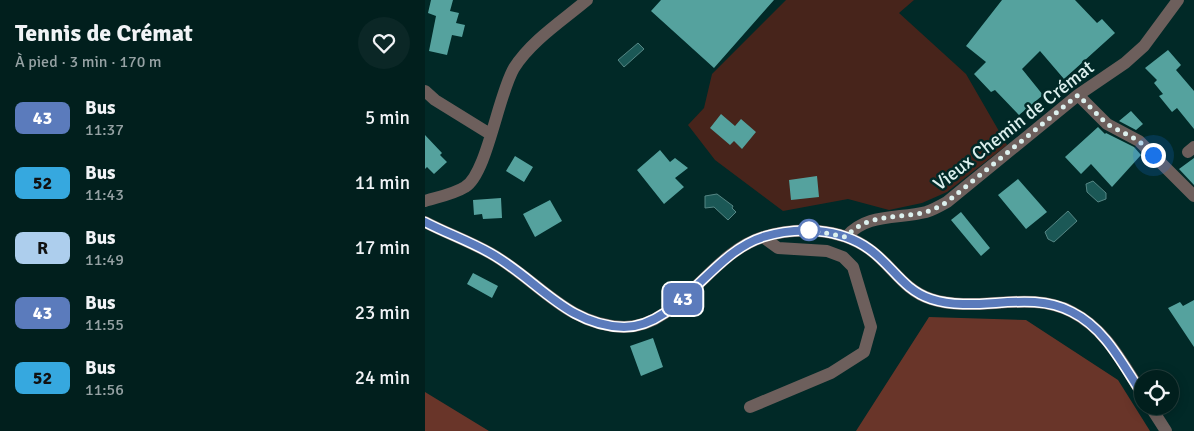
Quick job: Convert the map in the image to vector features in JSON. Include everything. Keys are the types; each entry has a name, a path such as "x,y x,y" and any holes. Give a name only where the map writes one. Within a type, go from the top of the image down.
{"street":[{"path":"425,201 466,187 477,173 501,95 516,65 529,49 587,0"},
{"name":"Vieux Chemin de Crémat","path":"846,237 852,230 877,218 926,212 947,202 1078,95 1125,62 1144,46 1178,0"},
{"path":"425,91 478,128 490,134"},
{"path":"1078,95 1107,124 1139,141 1194,196"},
{"path":"425,222 490,253 527,277 563,308 586,321 627,327 664,314 679,302 722,259 741,246 782,232 814,230 846,237 869,249 903,284 919,295 933,300 957,304 1038,301 1070,311 1099,331 1134,382"},
{"path":"750,407 831,373 864,352 871,327 853,267 843,257 827,251 778,248 763,237"},
{"path":"1156,415 1166,431"}],"shaded area":[{"path":"786,0 914,0 899,13 966,74 1007,145 947,192 922,203 889,210 848,199 783,211 715,160 688,125 704,108 712,74"},
{"path":"929,317 1026,320 1118,380 1134,406 1134,415 1140,415 1150,431 856,431"},
{"path":"425,392 489,431 425,431"}],"water":[{"path":"638,43 644,49 624,67 618,60"},
{"path":"1093,181 1106,193 1106,199 1098,202 1087,192 1086,184"},
{"path":"717,194 733,206 732,208 736,212 728,220 714,207 705,208 705,196"},
{"path":"1068,211 1077,221 1054,242 1048,239 1045,232"}],"building":[{"path":"431,0 453,0 450,11 459,13 456,23 465,25 462,37 452,35 447,55 429,51 436,16 428,13"},
{"path":"661,0 774,0 714,68 651,11"},
{"path":"1002,0 1075,0 1097,23 1102,19 1115,33 1064,79 1040,51 1022,69 1043,95 1019,115 995,90 991,92 974,74 986,62 966,46"},
{"path":"1168,50 1181,65 1176,70 1194,91 1194,129 1177,108 1172,112 1159,96 1163,94 1154,83 1157,80 1145,68"},
{"path":"1131,111 1143,124 1136,130 1119,121"},
{"path":"721,114 735,126 741,119 756,132 742,149 734,141 730,145 710,128"},
{"path":"1098,127 1105,134 1134,147 1141,155 1112,187 1091,164 1081,174 1065,157"},
{"path":"425,135 442,153 440,155 447,162 434,174 427,167 425,169"},
{"path":"660,150 670,162 675,158 688,168 675,178 684,187 664,204 637,170"},
{"path":"515,156 533,167 524,182 506,171"},
{"path":"1194,158 1194,185 1179,169"},
{"path":"817,176 819,197 791,200 789,180"},
{"path":"1018,179 1047,212 1026,229 998,195"},
{"path":"501,198 502,218 483,219 482,214 474,215 473,200"},
{"path":"550,200 562,221 535,237 523,214"},
{"path":"961,212 990,248 981,256 951,220"},
{"path":"473,273 498,286 492,298 467,284"},
{"path":"1194,300 1194,347 1168,308 1180,302 1183,306"},
{"path":"653,338 663,367 641,376 630,346"}],"bus line":[{"name":"43","path":"425,222 490,253 527,277 563,308 586,321 607,326 627,327 664,314 679,302 722,259 741,246 782,232 814,230 831,233 846,237 869,249 903,284 919,295 933,300 957,304 1038,301 1070,311 1088,321 1099,331 1134,381"}],"route":[{"path":"809,230 846,237 852,230 877,218 926,212 947,202 1078,95 1107,124 1139,141 1153,155"}]}
